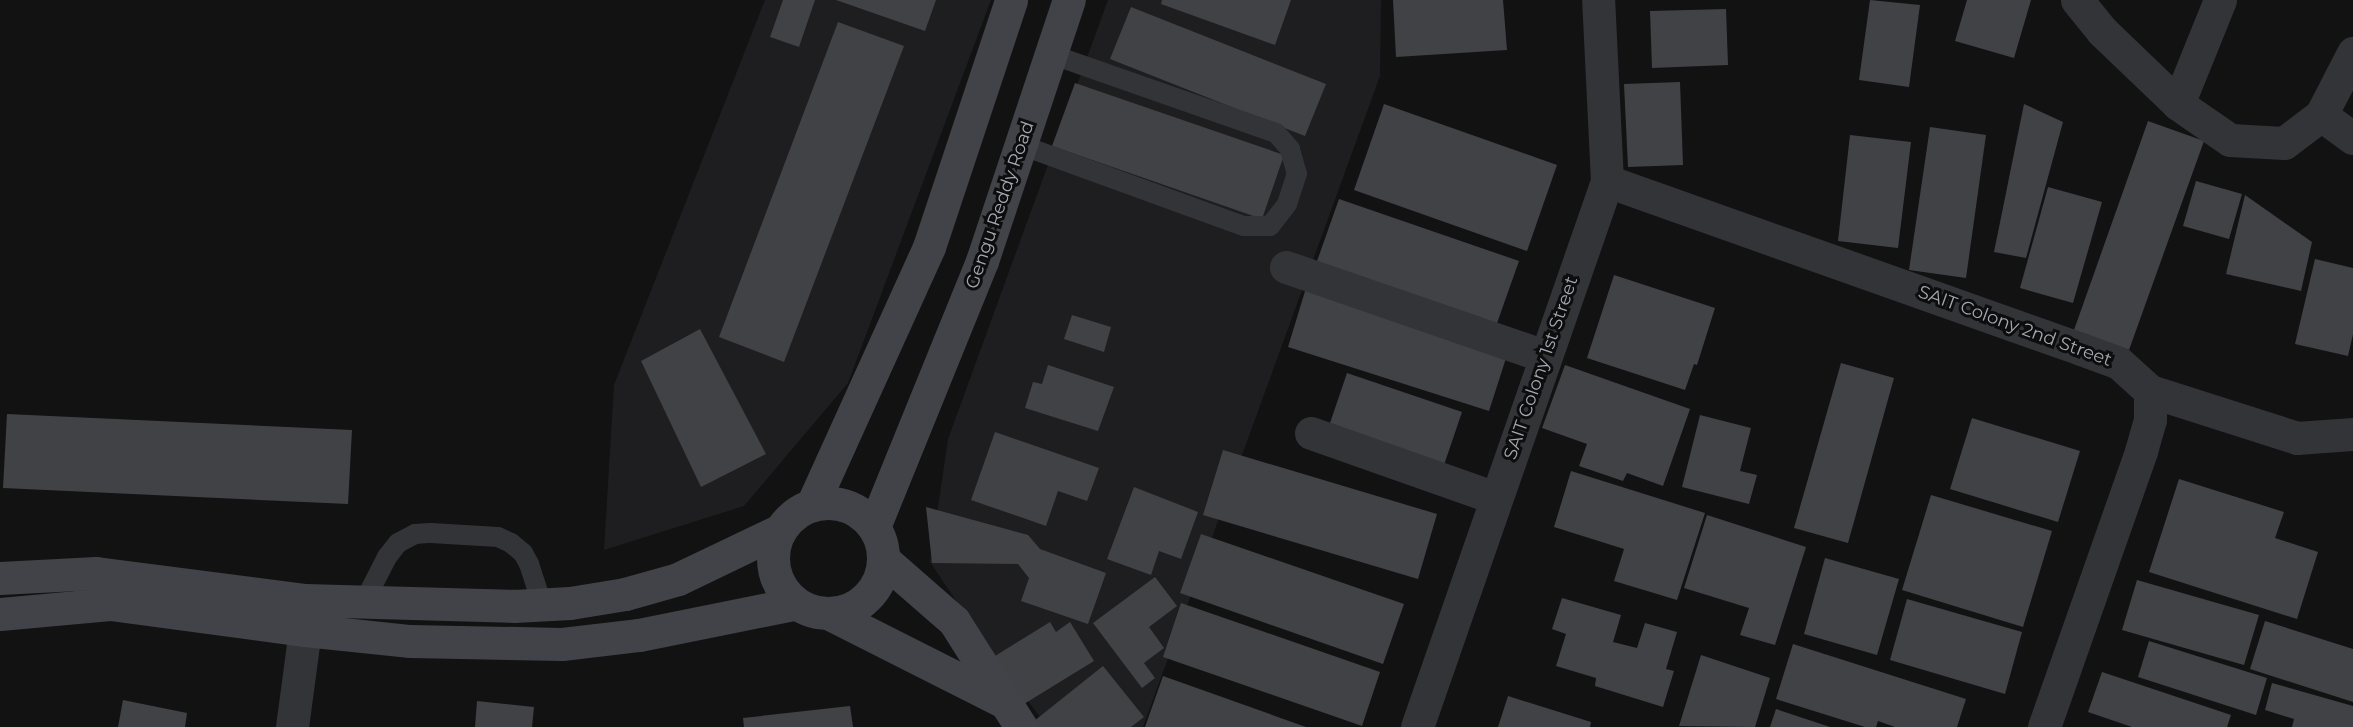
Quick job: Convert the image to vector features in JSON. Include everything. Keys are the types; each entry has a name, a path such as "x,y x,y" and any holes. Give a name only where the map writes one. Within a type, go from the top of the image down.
{"main road":[{"path":"813,505 929,247 1011,0"},
{"name":"Gengu Reddy Road","path":"874,527 982,261 1069,0"},
{"path":"830,503 848,506 874,527 881,543 884,560 880,577 872,591 861,603 846,611 830,614 815,612 794,604 778,583 772,565 778,531 786,520 813,505 830,503"},
{"path":"0,578 96,573 305,600 514,606 625,594 678,579 778,531"},
{"path":"884,560 954,621 1021,727"},
{"path":"0,614 110,604 305,630 410,641 562,644 639,635 794,604"},
{"path":"830,614 1002,700"}],"street":[{"name":"SAIT Colony 1st Street","path":"1417,727 1607,181 1598,0"},
{"path":"2077,0 2102,31 2178,104 2230,140 2284,143 2321,115 2353,53"},
{"path":"2178,104 2220,0"},
{"path":"2321,115 2353,138"},
{"name":"SAIT Colony 2nd Street","path":"1607,181 2119,363 2150,391"},
{"path":"1286,267 1545,356"},
{"path":"2044,727 2147,430 2150,420 2150,391 2297,438 2353,434"},
{"path":"1311,433 1497,498"},
{"path":"292,727 305,630"}],"lane":[{"path":"1021,144 1244,226 1270,226 1287,204 1297,174 1290,149 1276,133 1051,54"},
{"path":"364,602 387,556 398,543 415,534 431,533 498,537 511,543 523,553 537,582 542,604"}],"shaded area":[{"path":"765,0 991,0 848,383 744,506 604,550 614,385"},
{"path":"1108,0 1381,0 1380,76 1143,727 1048,727 996,660 930,562 948,439"}],"building":[{"path":"783,0 815,0 799,47 770,37"},
{"path":"836,0 936,0 925,31"},
{"path":"1162,0 1291,0 1275,45 1161,4"},
{"path":"1393,0 1503,0 1507,50 1396,57"},
{"path":"1870,0 1920,5 1909,87 1859,80"},
{"path":"1967,0 2031,0 2014,58 1955,41"},
{"path":"1131,7 1326,84 1305,136 1110,59"},
{"path":"1726,9 1728,65 1652,68 1650,11"},
{"path":"838,22 904,46 784,362 719,337"},
{"path":"1680,82 1683,165 1628,167 1624,84"},
{"path":"1075,83 1284,155 1262,219 1052,146"},
{"path":"1384,104 1557,165 1527,251 1354,190"},
{"path":"2024,104 2063,122 2026,258 1994,252"},
{"path":"2148,121 2204,141 2129,350 2074,330"},
{"path":"1930,127 1986,135 1966,278 1909,270"},
{"path":"1850,135 1911,142 1898,248 1838,241"},
{"path":"2196,181 2242,194 2229,239 2183,226"},
{"path":"2048,187 2102,202 2073,303 2020,288"},
{"path":"2245,195 2312,242 2301,291 2226,274"},
{"path":"1339,199 1519,261 1496,326 1316,264"},
{"path":"2315,259 2353,268 2353,334 2348,356 2295,344"},
{"path":"1614,275 1715,308 1697,365 1694,364 1685,390 1587,358"},
{"path":"1306,288 1508,352 1489,411 1288,347"},
{"path":"1072,315 1111,327 1104,352 1064,339"},
{"path":"700,329 766,454 701,487 641,361"},
{"path":"1841,363 1894,378 1848,543 1794,528"},
{"path":"1048,365 1114,387 1098,431 1025,408 1033,382 1042,384"},
{"path":"1565,365 1690,409 1663,486 1627,473 1623,481 1579,466 1587,444 1542,428"},
{"path":"1347,373 1462,412 1444,465 1329,426"},
{"path":"7,414 352,430 348,504 3,488"},
{"path":"1700,415 1751,428 1740,471 1757,475 1749,504 1682,487"},
{"path":"1972,418 2080,451 2058,522 1950,489"},
{"path":"995,432 1099,468 1087,501 1058,491 1046,526 971,500"},
{"path":"1223,450 1437,514 1418,579 1203,515"},
{"path":"1571,471 1705,513 1677,600 1614,581 1624,549 1554,527"},
{"path":"2179,479 2284,512 2275,538 2318,552 2297,619 2149,572"},
{"path":"1134,487 1198,512 1181,559 1159,551 1151,575 1107,559"},
{"path":"1931,495 2052,531 2023,627 1902,590"},
{"path":"926,507 1028,535 1040,549 1106,573 1088,624 1021,601 1029,578 1018,564 932,563"},
{"path":"1707,515 1806,547 1775,645 1740,635 1749,608 1684,588"},
{"path":"1201,534 1404,604 1383,664 1180,593"},
{"path":"1825,558 1899,579 1877,655 1804,634"},
{"path":"1155,577 1177,606 1149,627 1164,648 1144,663 1155,678 1142,688 1093,623"},
{"path":"2137,580 2259,615 2244,665 2122,630"},
{"path":"1562,598 1621,615 1613,642 1637,648 1645,623 1677,632 1666,669 1674,671 1663,707 1595,686 1596,678 1556,666 1566,634 1552,629"},
{"path":"1907,599 2022,632 2005,694 1890,660"},
{"path":"1181,603 1380,672 1362,726 1163,657"},
{"path":"2265,621 2353,649 2353,702 2250,669"},
{"path":"1050,622 1056,632 1070,622 1094,661 1024,704 995,656"},
{"path":"2149,641 2267,678 2256,715 2138,677"},
{"path":"1793,644 1966,699 1957,727 1895,727 1878,721 1876,727 1865,727 1776,699"},
{"path":"1701,655 1770,678 1755,727 1679,726"},
{"path":"1103,666 1144,717 1131,727 1031,727 1029,725"},
{"path":"2102,672 2231,715 2227,727 2132,727 2088,712"},
{"path":"1163,676 1306,727 1145,727"},
{"path":"2272,683 2353,706 2353,727 2292,727 2294,719 2265,710"},
{"path":"1508,696 1591,722 1590,727 1498,727"},
{"path":"123,700 187,713 185,727 118,727"},
{"path":"477,701 534,707 532,727 475,727"},
{"path":"850,706 853,727 744,727 743,718"},
{"path":"1776,709 1830,727 1770,727"}]}
